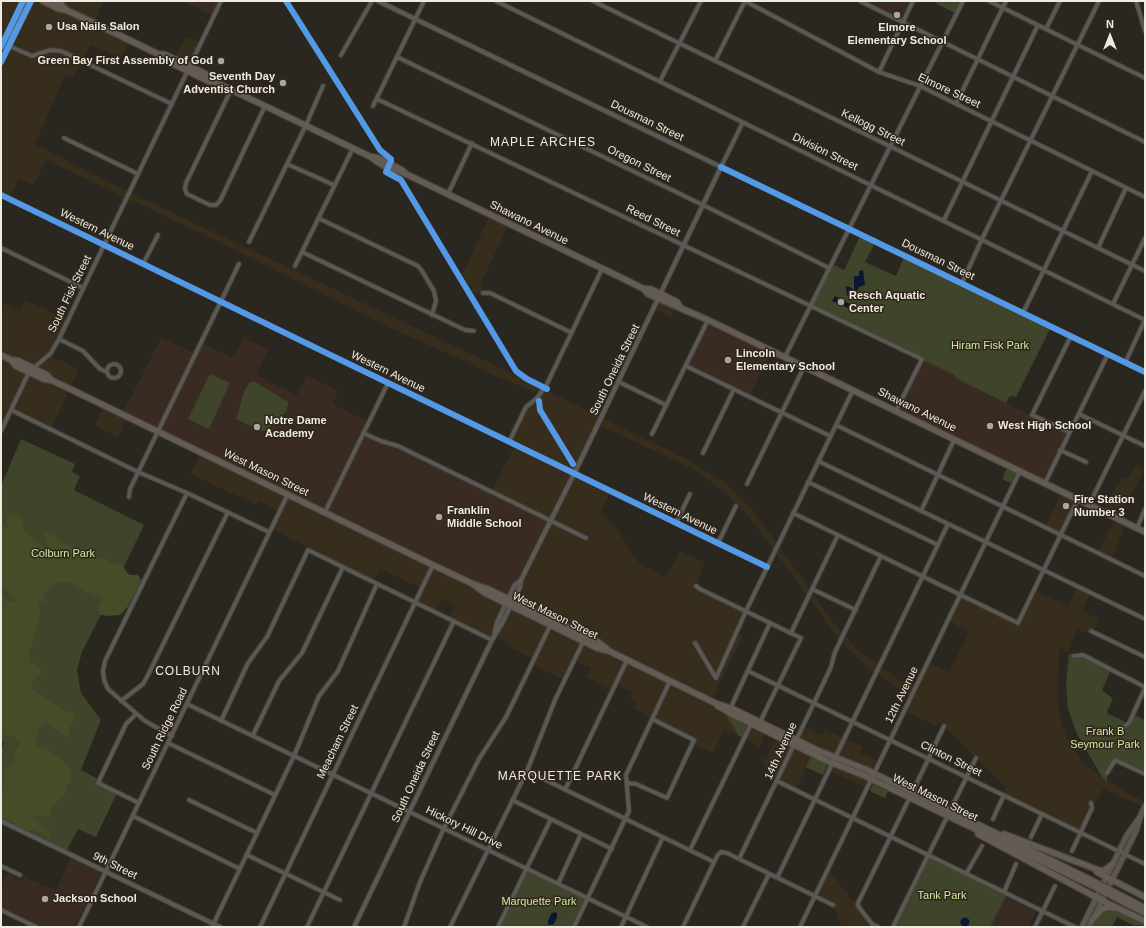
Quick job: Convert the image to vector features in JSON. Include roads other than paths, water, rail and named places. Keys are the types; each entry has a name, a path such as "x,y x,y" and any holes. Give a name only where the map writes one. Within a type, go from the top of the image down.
{"main road":[{"path":"2,44 23,1"},
{"path":"9,46 14,26 27,1"},
{"path":"1,62 31,1"},
{"name":"Shawano Avenue","path":"43,1 59,9 66,10 158,54 163,59 189,69 208,81 215,82 306,125 371,157 382,165 406,174 644,289 650,289 660,297 677,302 680,307 1145,532"},
{"name":"Shawano Avenue","path":"55,1 61,4 66,10"},
{"name":"West Mason Street","path":"1,355 11,360 19,361 44,379 51,380 288,494 472,584 486,593 510,602 585,639 597,648 608,651 627,660 795,742 873,776 1145,908"},
{"path":"1082,927 1099,899 1136,829 1145,806"},
{"path":"951,814 966,817 1005,834 1101,871 1113,864 1122,853"},
{"path":"951,814 956,822 1099,899 1145,921"},
{"path":"1078,863 1145,897"},
{"path":"1110,878 1113,864"},
{"name":"West Mason Street","path":"1086,880 1145,913"},
{"path":"1089,927 1099,899"},
{"path":"1092,920 1100,911 1106,908 1122,910"}],"street":[{"name":"South Fisk Street","path":"1,431 32,370 51,353 59,339 221,1"},
{"path":"341,55 372,1"},
{"name":"Dousman Street","path":"378,1 1145,372"},
{"path":"373,106 424,1"},
{"name":"Division Street","path":"496,1 1145,320"},
{"name":"Kellogg Street","path":"593,1 1145,271"},
{"path":"660,81 701,1"},
{"path":"715,61 745,1"},
{"name":"Elmore Street","path":"745,1 879,72 920,86 1145,198"},
{"path":"860,1 1145,142"},
{"path":"879,72 913,1"},
{"path":"785,357 963,1"},
{"path":"989,1 1145,78"},
{"path":"956,104 1006,1"},
{"path":"1046,29 1060,1"},
{"path":"962,283 982,239 1099,1"},
{"path":"1136,1 1145,31"},
{"path":"944,220 1038,25"},
{"path":"9,46 32,56 50,50 61,51 172,104"},
{"name":"Oregon Street","path":"397,57 703,205 829,268"},
{"path":"249,242 306,125 323,86"},
{"path":"231,90 186,183 185,189 187,194 210,206 216,205 220,201 265,106"},
{"name":"Reed Street","path":"377,99 922,359 896,411"},
{"path":"721,167 743,122"},
{"path":"64,138 138,174"},
{"path":"448,194 472,143"},
{"path":"295,266 353,148"},
{"path":"287,164 334,185"},
{"name":"South Oneida Street","path":"354,927 493,638 497,623 520,587 521,580 619,382 721,167"},
{"path":"1024,313 1092,171"},
{"path":"1098,248 1126,188"},
{"name":"Western Avenue","path":"1,195 767,567"},
{"path":"318,218 418,266 434,291 436,301 432,315"},
{"path":"143,264 158,235"},
{"path":"1113,304 1145,238"},
{"path":"1,248 83,288"},
{"path":"302,252 432,315 465,330 474,331"},
{"path":"129,497 130,489 238,264"},
{"path":"509,442 526,407 536,399 546,386 602,269"},
{"path":"483,293 490,293 572,332"},
{"path":"652,434 708,320"},
{"path":"1125,362 1145,320"},
{"path":"1069,432 1032,415 1071,336"},
{"path":"59,339 83,351 109,376 115,379 119,377 122,371 118,365 113,364 108,367 106,372"},
{"path":"1044,483 1108,354"},
{"path":"686,366 830,436"},
{"path":"747,484 804,366"},
{"path":"619,382 666,405"},
{"path":"325,512 388,383"},
{"path":"703,453 734,389"},
{"path":"695,644 716,678 736,631 853,390"},
{"path":"1089,505 1145,391"},
{"path":"11,410 138,472 187,493 269,532"},
{"path":"1079,414 1145,446"},
{"path":"836,425 1145,576"},
{"path":"363,432 380,441 398,446 586,538"},
{"path":"921,511 954,440"},
{"path":"1060,450 1086,462"},
{"path":"818,461 1145,619"},
{"name":"12th Avenue","path":"800,927 1020,471"},
{"path":"808,482 938,545"},
{"path":"172,736 153,727 108,689 104,680 103,671 105,662 187,493"},
{"name":"South Ridge Road","path":"79,927 288,494"},
{"path":"676,523 690,494"},
{"path":"793,514 1018,623 1078,499"},
{"path":"718,543 736,506"},
{"path":"1137,528 1145,510"},
{"path":"121,701 143,684 147,677 228,512"},
{"path":"777,878 948,524"},
{"path":"790,633 838,535"},
{"path":"221,721 248,664 267,637 308,550 454,621 493,638"},
{"name":"14th Avenue","path":"739,859 831,667 835,652 881,556"},
{"name":"Meacham Street","path":"260,927 433,565"},
{"path":"252,735 279,681 302,653 343,567"},
{"path":"212,925 294,756 319,696 338,671 377,584"},
{"path":"696,586 700,590 801,638 759,725"},
{"path":"812,589 856,610"},
{"path":"307,927 454,621"},
{"path":"404,927 420,882 444,828 479,759 506,716 551,623"},
{"path":"729,710 770,623"},
{"path":"1091,630 1145,657"},
{"path":"450,927 527,771 555,700 585,639"},
{"path":"1074,656 1083,655 1145,687 1129,723 1124,727"},
{"path":"564,790 627,660"},
{"name":"Clinton Street","path":"748,671 1145,864"},
{"path":"574,927 626,820 629,811 626,775 670,681"},
{"name":"Hickory Hill Drive","path":"187,704 647,927"},
{"path":"136,714 126,724 98,783 139,803"},
{"path":"627,783 636,784 666,798 694,740 652,719"},
{"path":"690,850 752,721"},
{"path":"878,927 872,924 858,906 858,903 944,726"},
{"path":"168,743 275,795"},
{"path":"893,927 928,855 951,814 976,758"},
{"path":"1106,773 1115,760 1145,774"},
{"path":"527,771 714,862"},
{"path":"777,781 1075,927"},
{"path":"993,819 1004,795"},
{"path":"189,800 257,832"},
{"path":"512,800 612,849"},
{"path":"1072,851 1092,808 1091,803"},
{"path":"1031,837 1042,814"},
{"path":"133,816 240,869"},
{"path":"498,927 550,819"},
{"name":"9th Street","path":"1,821 212,925 220,927"},
{"path":"558,884 581,834"},
{"path":"621,927 663,838"},
{"path":"966,874 982,846"},
{"path":"683,927 714,862 721,852 727,853 833,905"},
{"path":"247,855 340,900"},
{"path":"1004,892 1016,864"},
{"path":"1,866 20,875"},
{"path":"743,927 769,874"},
{"path":"1035,927 1055,886"},
{"path":"1,910 29,925 36,927"}],"water":[{"path":"863,270 865,285 859,287 852,299 847,295 846,286 852,288 852,291 854,292 854,276 859,276 859,271"},
{"name":"Resch Aquatic Center","path":"835,296 850,304 848,308 832,301"},
{"path":"554,912 557,913 557,917 554,924 550,925 548,924 548,921 551,914"},
{"path":"963,918 967,918 969,922 967,926 963,926 961,924 961,920"}],"place":[{"name":"Elmore Elementary School","path":"897,15"},
{"name":"Usa Nails Salon","path":"49,27"},
{"name":"Green Bay First Assembly of God","path":"221,61"},
{"name":"Seventh Day Adventist Church","path":"283,83"},
{"name":"Resch Aquatic Center","path":"841,302"},
{"name":"Lincoln Elementary School","path":"728,360"},
{"name":"West High School","path":"990,426"},
{"name":"Notre Dame Academy","path":"257,427"},
{"name":"Fire Station Number 3","path":"1066,506"},
{"name":"Franklin Middle School","path":"439,517"},
{"name":"Jackson School","path":"45,899"}],"district":[{"name":"MAPLE ARCHES","path":"543,143"},
{"name":"COLBURN","path":"188,672"},
{"name":"MARQUETTE PARK","path":"560,777"}],"park label":[{"name":"Hiram Fisk Park","path":"990,346"},
{"name":"Colburn Park","path":"63,554"},
{"name":"Frank B Seymour Park","path":"1105,738"},
{"name":"Tank Park","path":"942,896"},
{"name":"Marquette Park","path":"539,902"}]}
